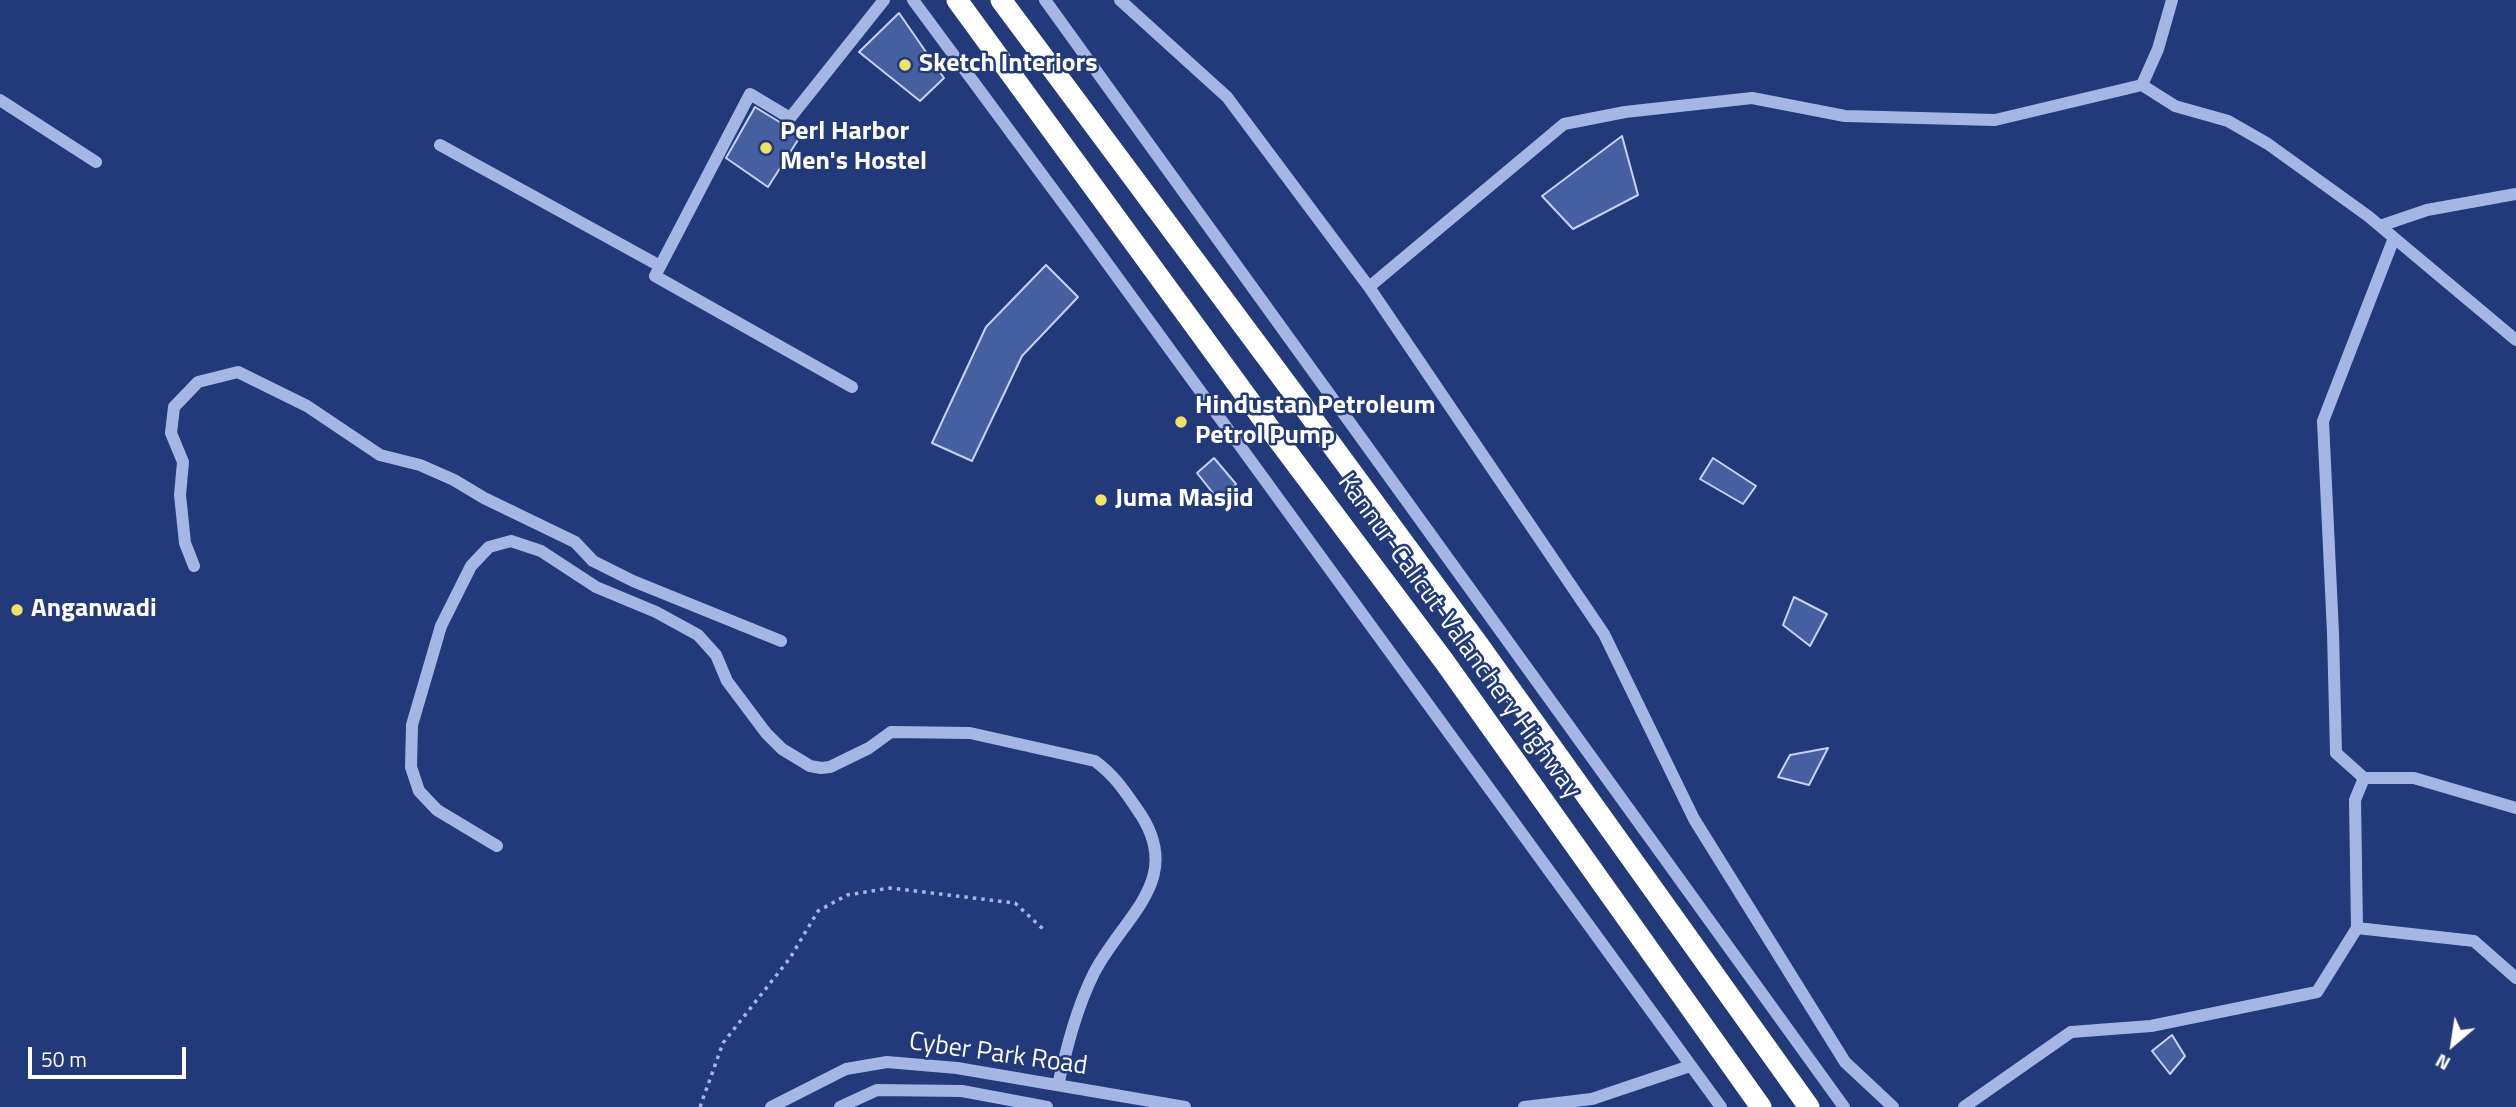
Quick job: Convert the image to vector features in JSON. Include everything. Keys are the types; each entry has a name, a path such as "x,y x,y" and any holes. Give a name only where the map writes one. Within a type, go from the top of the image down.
{"highway":[{"name":"Kannur-Calicut-Valanchery Highway","path":"957,0 1276,437 1444,661 1761,1107"},
{"path":"1001,0 1445,599 1809,1107"}],"street":[{"path":"852,387 656,276 750,94 790,118 884,0"},
{"path":"913,0 1721,1107"},
{"path":"1045,0 1844,1107"},
{"path":"1120,0 1227,97 1369,287 1604,634 1694,819 1845,1062 1894,1107"},
{"path":"2142,85 2158,49 2172,0"},
{"path":"1369,287 1564,124 1625,112 1752,98 1845,116 1995,120 2142,85 2175,106 2228,121 2268,144 2380,226 2516,340"},
{"path":"0,100 96,162"},
{"path":"440,145 660,266"},
{"path":"2380,226 2427,210 2516,194"},
{"path":"2394,238 2323,421 2336,753 2364,778 2414,778 2516,808"},
{"path":"194,566 185,543 180,495 183,462 171,433 174,408 198,382 238,372 307,406 380,455 420,464 575,542 593,561 781,641"},
{"path":"497,846 437,810 419,791 411,767 412,725 441,626 471,566 489,547 511,541 541,551 596,587 698,635 716,655 727,681 766,733 782,749 810,766 830,767 869,748 891,732 971,733 1095,761 1112,773 1151,828 1157,855 1150,889 1094,972 1085,992 1070,1032 1058,1085"},
{"path":"670,620 678,599"},
{"path":"1964,1107 2071,1032 2151,1026 2317,992 2357,928 2355,800 2364,778"},
{"path":"2357,928 2474,941 2516,978"},
{"name":"Cyber Park Road","path":"771,1107 846,1069 887,1062 957,1068 1185,1107"},
{"path":"1524,1107 1592,1099 1690,1066"},
{"path":"840,1107 877,1090 962,1091 1047,1107"}],"path":[{"path":"701,1107 723,1043 790,958 818,911 847,895 890,888 1015,903 1043,929"}],"building":[{"name":"Sketch Interiors","path":"899,13 944,78 920,101 859,52"},
{"path":"755,107 786,126 793,126 803,132 768,187 726,158"},
{"path":"1622,136 1638,195 1573,229 1542,196"},
{"path":"1046,265 1078,297 1022,356 972,461 932,443 986,327"},
{"path":"1214,458 1236,484 1220,502 1197,473"},
{"path":"1713,458 1756,486 1743,504 1700,479"},
{"path":"1794,597 1827,614 1810,646 1783,625"},
{"path":"1828,748 1809,785 1778,777 1790,755"},
{"path":"2172,1035 2185,1056 2170,1074 2152,1051"}],"place":[{"name":"Sketch Interiors","path":"905,65"},
{"name":"Perl Harbor Men's Hostel","path":"766,148"},
{"name":"Hindustan Petroleum Petrol Pump","path":"1181,422"},
{"name":"Juma Masjid","path":"1101,500"},
{"name":"Anganwadi","path":"17,610"}]}
